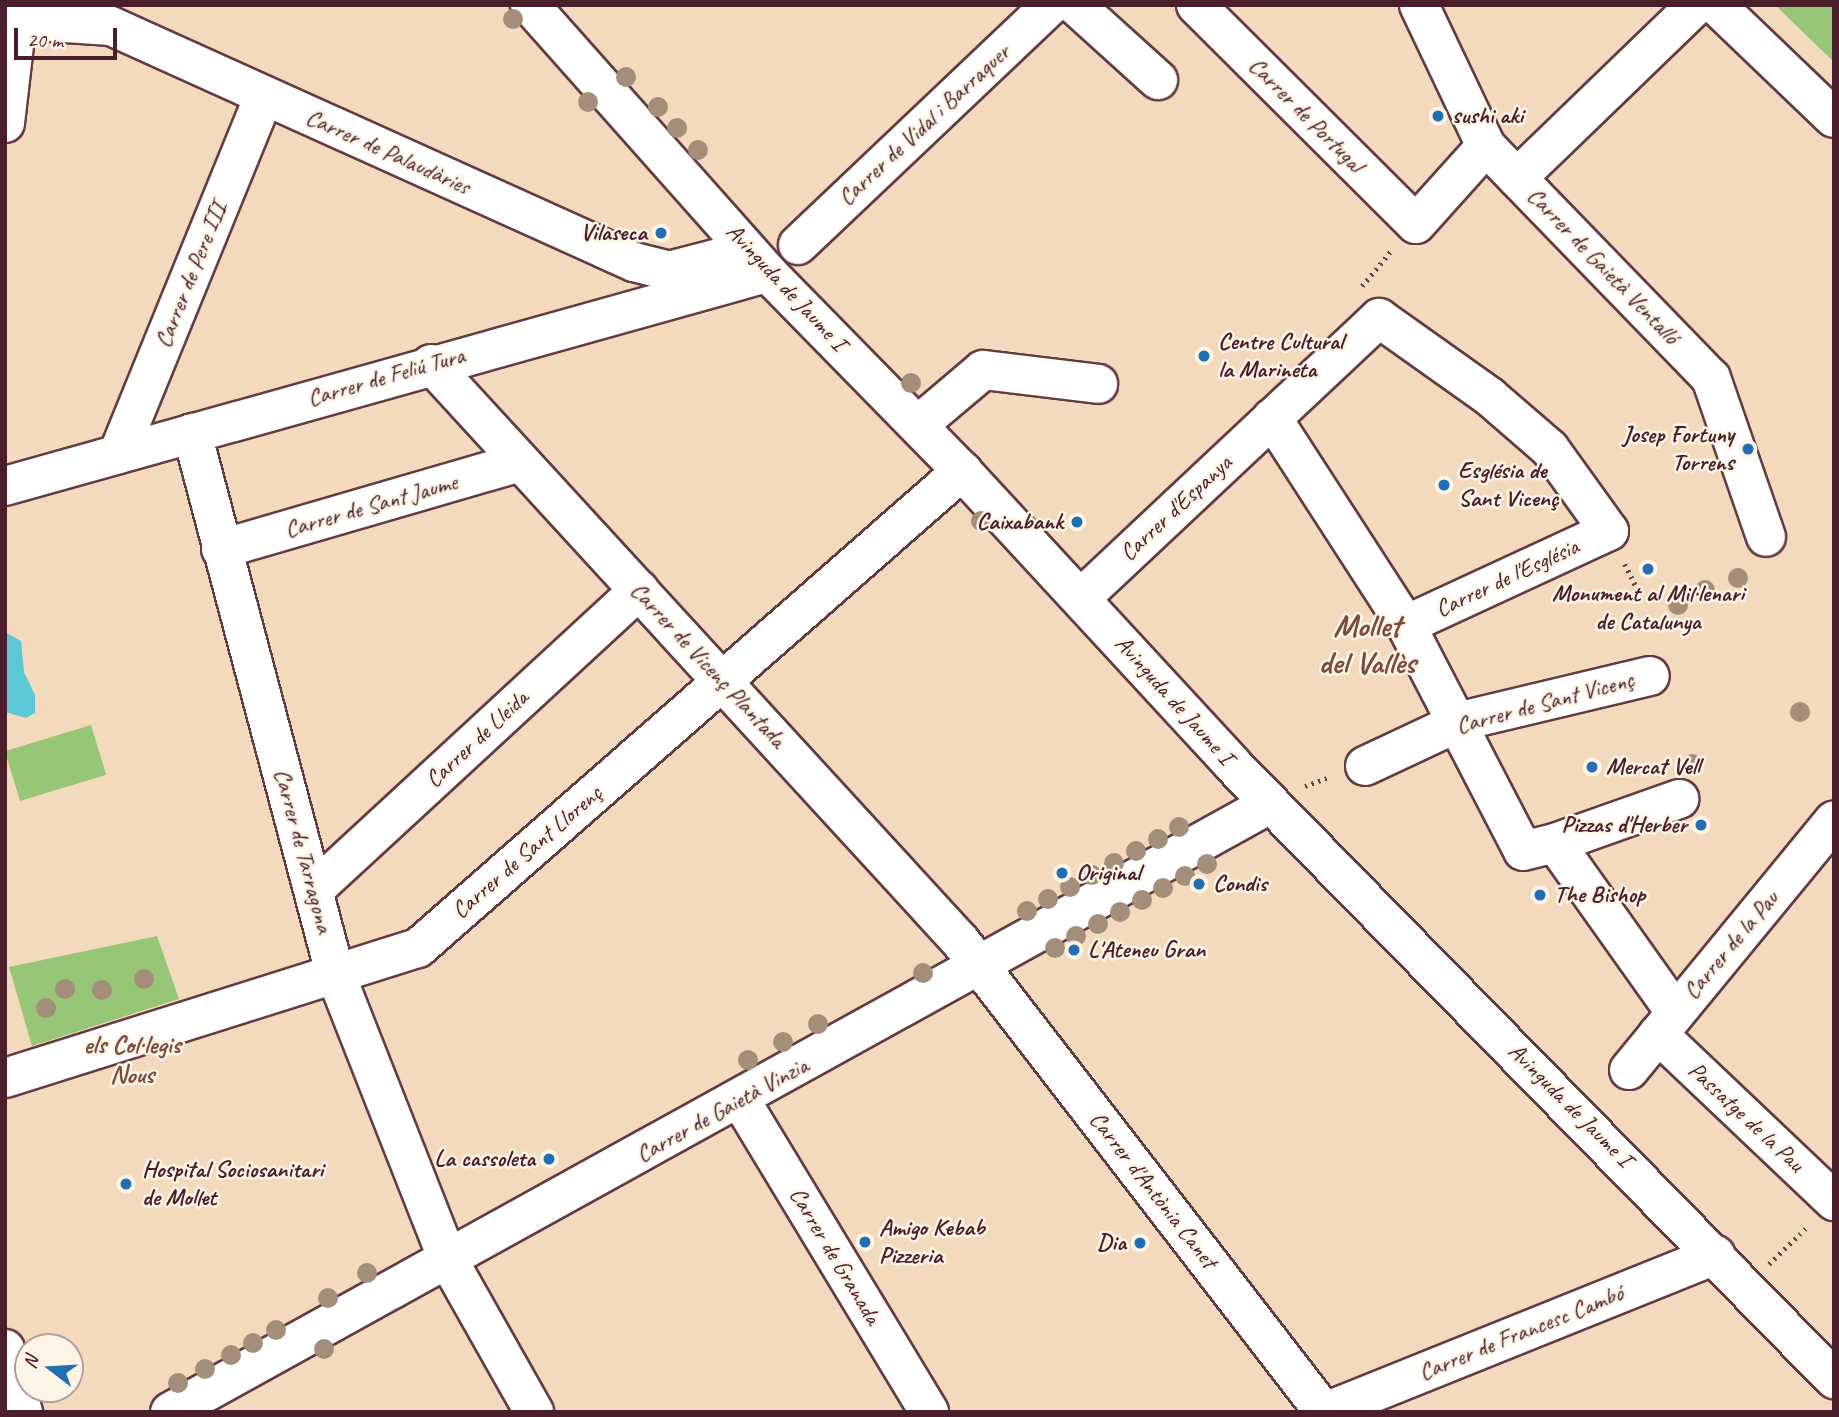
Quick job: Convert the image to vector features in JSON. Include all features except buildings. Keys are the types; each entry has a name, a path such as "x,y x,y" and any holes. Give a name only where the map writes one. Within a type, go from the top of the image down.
{"street":[{"name":"Avinguda de Jaume I","path":"530,5 768,273 962,471 1270,804 1716,1255 1834,1379"},
{"name":"Carrer de Vidal i Barraquer","path":"798,245 1051,5"},
{"path":"1075,5 1158,80"},
{"name":"Carrer de Portugal","path":"1196,5 1416,224"},
{"name":"Carrer de Gaietà Ventalló","path":"1419,5 1486,146 1711,378 1766,537"},
{"path":"1517,178 1696,5"},
{"path":"1716,5 1834,118"},
{"name":"Carrer de Palaudàries","path":"11,19 98,16 264,96 634,262 669,271 730,255 768,273"},
{"path":"5,122 11,19"},
{"name":"Carrer de Pere III","path":"118,454 264,96"},
{"path":"1416,224 1486,146"},
{"path":"634,262 635,308"},
{"name":"Carrer de Feliú Tura","path":"5,486 431,364 768,273"},
{"name":"Carrer d'Espanya","path":"1081,598 1379,318"},
{"name":"Carrer de l'Església","path":"1379,318 1490,397 1550,449 1609,531 1406,625"},
{"name":"Carrer de Vicenç Plantada","path":"431,364 723,680 981,969"},
{"path":"918,425 983,370 1098,384"},
{"path":"1272,418 1406,625 1461,721 1523,851 1555,844 1679,799"},
{"name":"Carrer de Tarragona","path":"192,433 221,549 315,890 335,974 447,1258 534,1412"},
{"name":"Carrer de Sant Jaume","path":"221,549 521,462"},
{"name":"Carrer de Sant Llorenç","path":"5,1078 418,948 962,471"},
{"name":"Carrer de Lleida","path":"315,890 639,590"},
{"name":"Carrer de Sant Vicenç","path":"1365,766 1461,721 1650,676"},
{"name":"Carrer de Gaietà Vinzia","path":"170,1412 447,1258 981,969 1270,804"},
{"name":"Carrer de la Pau","path":"1629,1070 1834,820"},
{"name":"Passatge de la Pau","path":"1555,844 1666,1023 1833,1200"},
{"name":"Carrer d'Antònia Canet","path":"981,969 1325,1412"},
{"name":"Carrer de Granada","path":"741,1101 929,1412"},
{"name":"Carrer de Francesc Cambó","path":"1325,1412 1716,1255"},
{"path":"5,1349 23,1412"}],"path":[{"path":"1379,318 1361,284 1416,224"},
{"path":"1768,1265 1833,1200"}],"green space":[{"path":"1775,5 1834,5 1834,62"},
{"path":"91,725 106,775 20,801 5,751"},
{"path":"157,936 179,999 32,1046 9,967"}],"water":[{"path":"5,632 21,641 24,672 35,695 35,713 26,718 5,712"}],"place":[{"name":"sushi aki","path":"1438,116"},
{"name":"Vilaseca","path":"661,233"},
{"name":"Centre Cultural la Marineta","path":"1204,356"},
{"name":"Josep Fortuny Torrens","path":"1748,449"},
{"name":"Església de Sant Vicenç","path":"1444,485"},
{"name":"Caixabank","path":"1077,522"},
{"name":"Monument al Mil·lenari de Catalunya","path":"1648,569"},
{"name":"Mercat Vell","path":"1592,767"},
{"name":"Pizzas d'Herber","path":"1701,825"},
{"name":"Original","path":"1062,873"},
{"name":"Condis","path":"1199,884"},
{"name":"The Bishop","path":"1540,895"},
{"name":"L'Ateneu Gran","path":"1074,950"},
{"name":"La cassoleta","path":"549,1159"},
{"name":"Hospital Sociosanitari de Mollet","path":"126,1184"},
{"name":"Amigo Kebab Pizzeria","path":"865,1242"},
{"name":"Dia","path":"1140,1243"}],"district":[{"name":"Mollet del Vallès","path":"1367,646"},
{"name":"els Col·legis Nous","path":"132,1060"}]}
